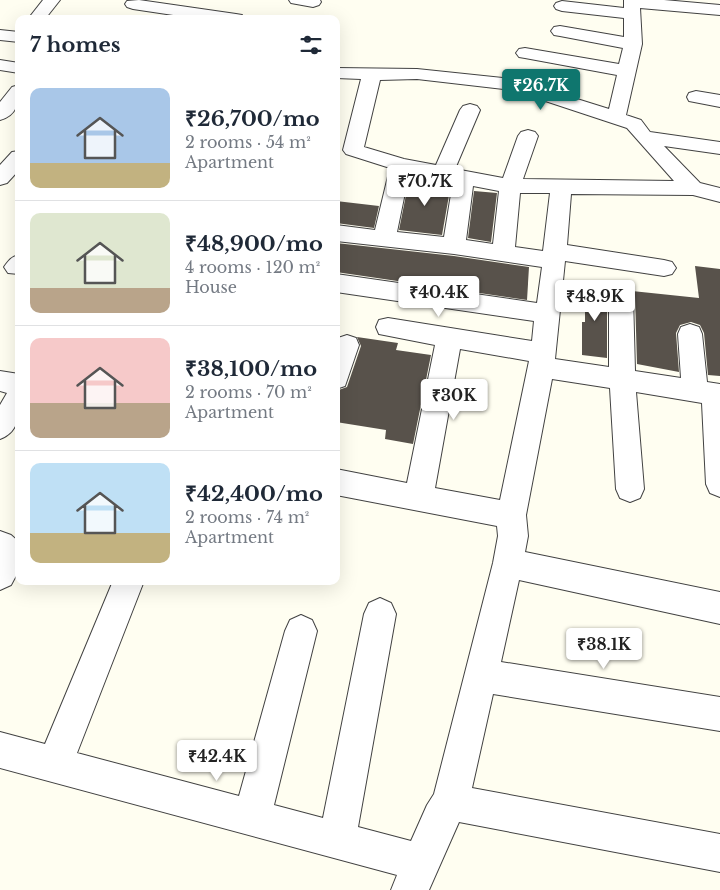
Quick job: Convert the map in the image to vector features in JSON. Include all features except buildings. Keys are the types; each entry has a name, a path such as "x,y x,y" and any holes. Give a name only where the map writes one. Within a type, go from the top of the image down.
{"street":[{"path":"39,15 52,0"},
{"path":"215,15 226,0"},
{"path":"132,4 201,15"},
{"path":"562,6 632,5 720,10"},
{"path":"616,118 633,44 632,5"},
{"path":"560,31 633,44"},
{"path":"0,34 15,36"},
{"path":"525,53 627,71"},
{"path":"0,65 15,67"},
{"path":"340,73 417,74 513,85 616,118 634,124 693,188"},
{"path":"372,74 353,150 401,166 510,186 693,188 720,195"},
{"path":"2,109 15,95"},
{"path":"696,97 720,101"},
{"path":"454,246 454,175 470,110"},
{"path":"503,254 510,186 528,136"},
{"path":"644,137 720,148"},
{"path":"0,178 15,161"},
{"path":"384,239 401,166"},
{"path":"0,750 337,840 416,876 440,818 450,802 508,563 513,536 511,515 542,360 560,186"},
{"path":"340,234 454,246 503,254 554,256 664,268"},
{"path":"340,284 548,314"},
{"path":"621,296 622,380 630,489"},
{"path":"388,327 449,338 622,380 710,393"},
{"path":"690,334 710,393 720,484"},
{"path":"419,497 449,338"},
{"path":"340,367 347,345"},
{"path":"0,381 15,384"},
{"path":"0,428 15,404"},
{"path":"340,483 511,515"},
{"path":"0,545 11,554 0,575"},
{"path":"508,563 720,608"},
{"path":"54,765 127,585"},
{"path":"337,840 380,614"},
{"path":"252,817 301,631"},
{"path":"480,675 720,714"},
{"path":"450,802 720,853"}]}
